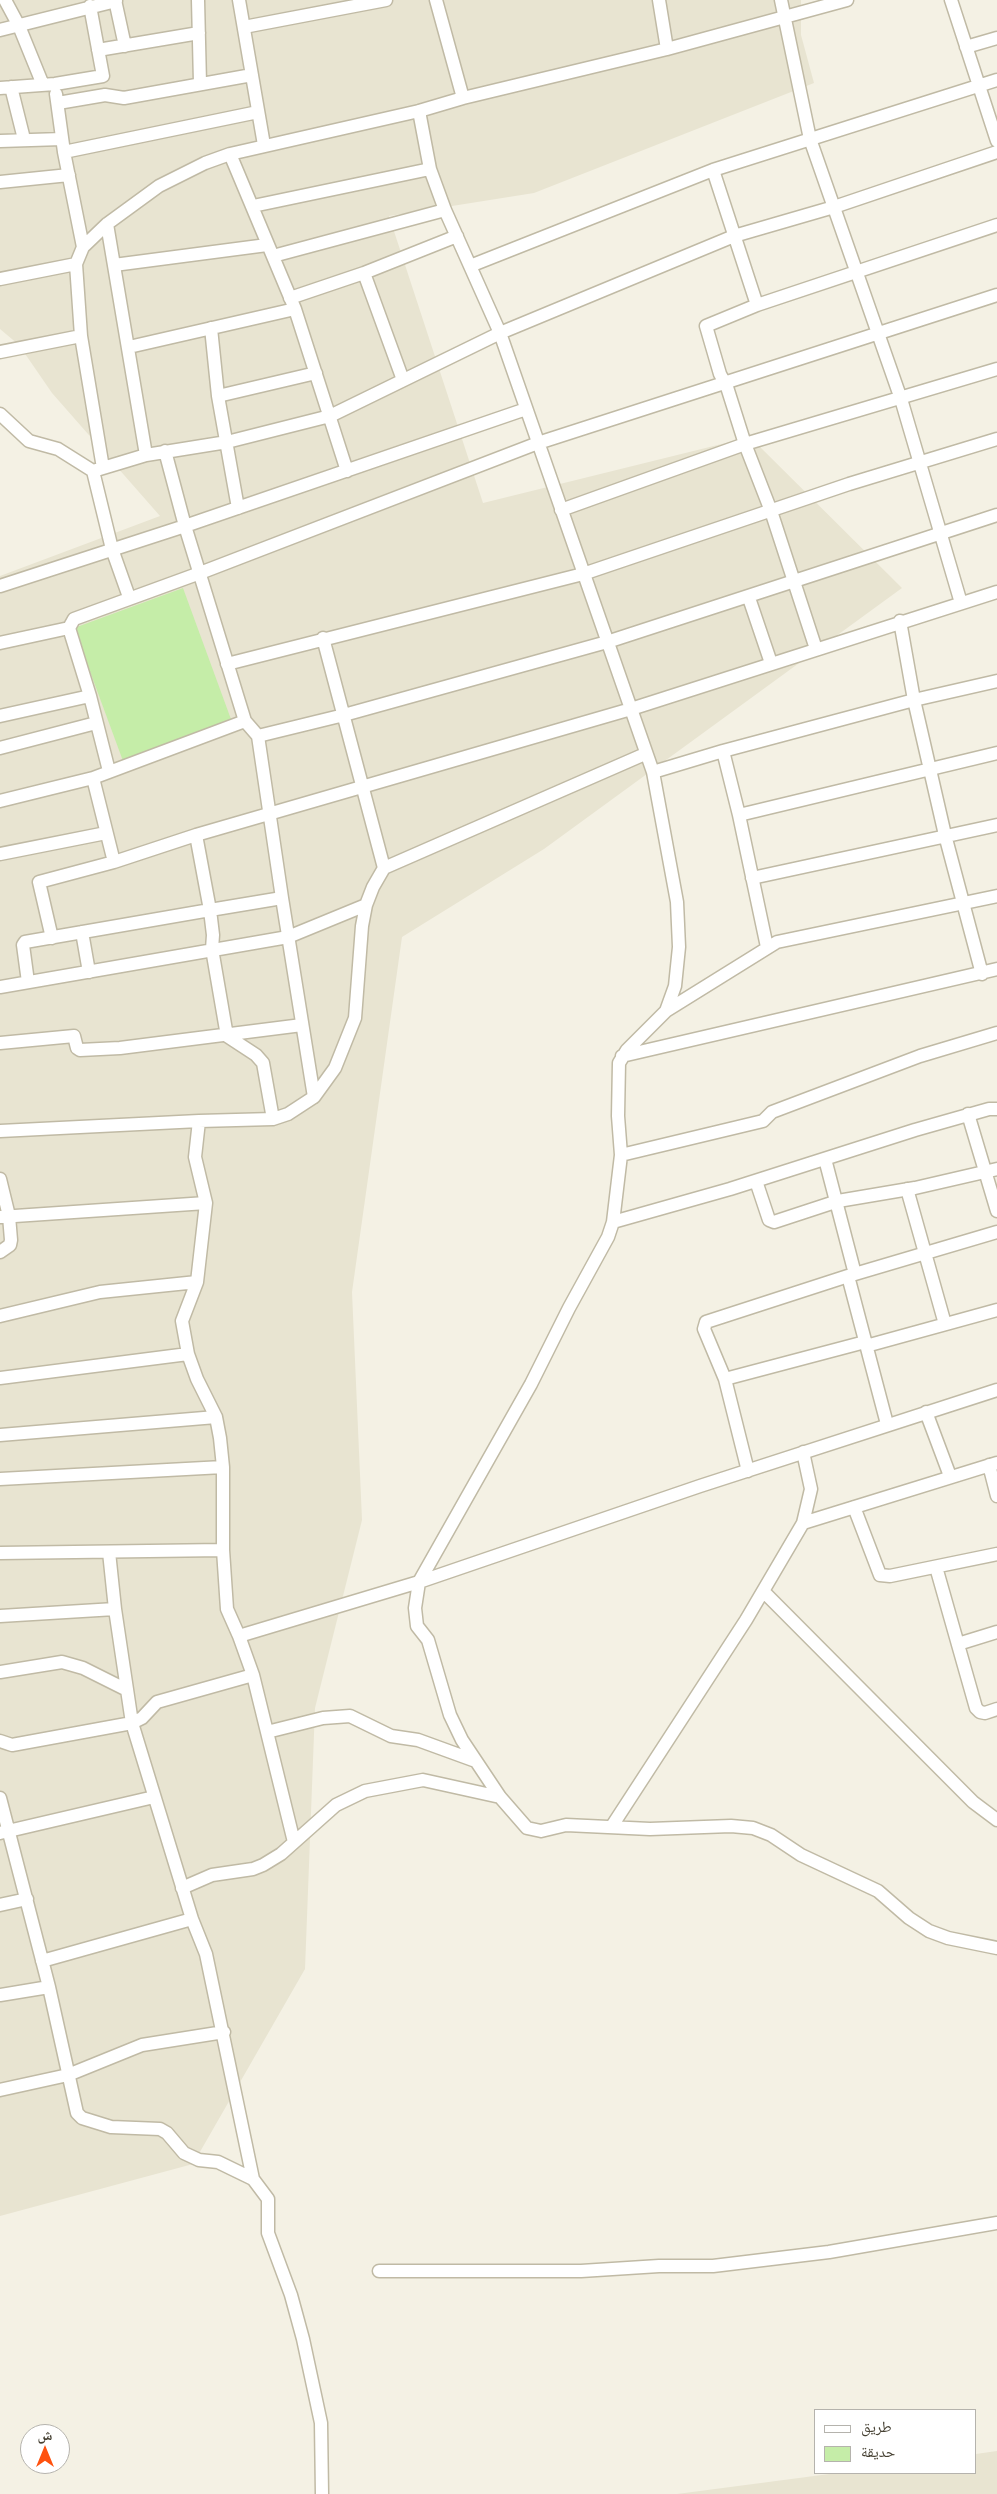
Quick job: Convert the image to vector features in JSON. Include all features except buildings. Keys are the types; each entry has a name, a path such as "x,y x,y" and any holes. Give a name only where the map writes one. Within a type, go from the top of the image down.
{"street":[{"path":"5,0 58,103 64,152 83,247"},
{"path":"198,0 200,84"},
{"path":"239,0 264,145"},
{"path":"244,27 386,0"},
{"path":"436,0 463,98"},
{"path":"659,0 667,49"},
{"path":"781,0 810,139 901,399 961,603"},
{"path":"129,597 112,549 98,469 81,336 76,264 83,247 107,224 159,186 205,162 230,154 419,111 463,98 667,49 847,0"},
{"path":"951,0 997,141"},
{"path":"0,30 116,1 126,46"},
{"path":"90,6 105,95"},
{"path":"98,50 199,33"},
{"path":"966,48 997,38"},
{"path":"58,103 105,95 124,98 252,75"},
{"path":"24,139 6,88 49,85 102,76"},
{"path":"470,266 713,170 997,80"},
{"path":"419,111 430,168 445,210 500,334 653,772 666,836 679,924 675,986 666,1011"},
{"path":"64,152 258,112"},
{"path":"0,141 62,138"},
{"path":"0,414 29,441 58,449 98,469 146,455 227,442 330,416 500,334 734,236 834,207 997,152"},
{"path":"230,154 254,206 270,250 293,303 347,470"},
{"path":"254,206 430,168"},
{"path":"713,170 757,305"},
{"path":"0,182 69,175"},
{"path":"114,265 270,250 445,210"},
{"path":"107,224 146,455"},
{"path":"816,649 771,511 725,383 720,374 706,326 757,305 997,225"},
{"path":"129,347 211,328 293,303 457,236"},
{"path":"0,279 76,264"},
{"path":"364,273 403,380"},
{"path":"109,772 90,696 69,628 74,619 129,597 200,573 538,443 997,295"},
{"path":"211,328 218,396 238,508"},
{"path":"0,352 81,336"},
{"path":"561,510 746,444 997,369"},
{"path":"218,396 316,373"},
{"path":"0,586 185,526 526,409"},
{"path":"227,664 323,638 583,574 919,463 997,440"},
{"path":"165,451 185,526 245,721 258,736 268,814 314,1097"},
{"path":"258,736 344,715 607,642 684,615 749,598 997,515"},
{"path":"52,938 39,882 114,862 196,835 631,709 900,621 997,592"},
{"path":"749,598 771,663"},
{"path":"900,621 914,700 945,835 982,974"},
{"path":"0,643 69,628"},
{"path":"323,638 384,868"},
{"path":"653,772 723,750 914,700 997,681"},
{"path":"0,716 90,696"},
{"path":"0,801 93,778 245,721"},
{"path":"0,748 96,722"},
{"path":"723,750 740,815 766,947"},
{"path":"740,815 997,753"},
{"path":"0,1130 273,1118 288,1114 314,1097 335,1068 355,1018 362,926 366,905 372,887 384,868 646,754"},
{"path":"93,778 114,862"},
{"path":"752,878 997,825"},
{"path":"0,854 106,833"},
{"path":"196,835 210,910 213,935 212,949 227,1036 256,1055 263,1063 273,1118"},
{"path":"997,896 777,942 766,947 666,1011 622,1056 619,1063 618,1116 621,1154 613,1222 608,1237 569,1308 532,1384 419,1582 415,1608 417,1626 428,1640 450,1714 473,1760 521,1823 535,1831 566,1824 650,1829 731,1826 753,1828 771,1835 801,1855 878,1891 909,1918 929,1931 948,1938 997,1948"},
{"path":"28,982 23,946 30,940 52,938 282,898"},
{"path":"0,987 288,937 366,905"},
{"path":"82,932 90,972"},
{"path":"622,1056 997,969"},
{"path":"0,1043 74,1036 77,1048 80,1050 120,1048 227,1036 302,1025"},
{"path":"621,1154 763,1122 775,1111 911,1059 997,1033"},
{"path":"613,1222 756,1181 968,1114 997,1109"},
{"path":"968,1114 991,1171 997,1211"},
{"path":"199,1121 195,1158 206,1203 197,1282 182,1321 188,1354 196,1379 216,1417 224,1467 223,1550 227,1609 240,1636 253,1675 294,1842"},
{"path":"825,1159 838,1201 865,1344 888,1424"},
{"path":"756,1181 771,1222 838,1201 907,1189 991,1171"},
{"path":"0,1179 4,1216 10,1245 0,1252"},
{"path":"907,1189 945,1324"},
{"path":"4,1216 206,1203"},
{"path":"748,1471 725,1379 704,1328 706,1322 852,1275 997,1232"},
{"path":"0,1316 100,1292 197,1282"},
{"path":"725,1379 997,1310"},
{"path":"0,1378 188,1354"},
{"path":"240,1636 419,1582 802,1452 997,1390"},
{"path":"926,1412 950,1476"},
{"path":"0,1435 216,1417"},
{"path":"612,1826 763,1591 803,1523 811,1489 802,1452"},
{"path":"803,1523 993,1464 997,1496"},
{"path":"0,1479 224,1467"},
{"path":"854,1507 880,1576 890,1576 997,1554"},
{"path":"0,1553 223,1550"},
{"path":"109,1552 125,1689 132,1724 182,1888 206,1954 254,2179 268,2199 268,2233 291,2295 309,2363 321,2423 322,2494"},
{"path":"936,1567 976,1708 980,1712 985,1713 997,1709"},
{"path":"763,1591 980,1809 997,1820"},
{"path":"0,1616 115,1609"},
{"path":"958,1644 997,1632"},
{"path":"0,1672 62,1662 83,1668 125,1689"},
{"path":"0,1742 12,1745 132,1724 142,1718 157,1702 253,1675"},
{"path":"267,1732 323,1718 350,1716 391,1736 418,1740 473,1760"},
{"path":"182,1888 212,1875 253,1869 280,1854 336,1805 354,1795 423,1780 500,1797"},
{"path":"4,1832 154,1797"},
{"path":"0,1798 4,1832 27,1899 77,2113 82,2118 111,2127 160,2129 167,2133 184,2153 199,2160 218,2162 254,2179"},
{"path":"0,1906 27,1899"},
{"path":"42,1961 192,1919"},
{"path":"0,1995 49,1987"},
{"path":"0,2090 68,2075 142,2045 224,2032"},
{"path":"379,2272 597,2271 659,2266 713,2266 829,2252 997,2223"}],"shaded area":[{"path":"0,0 801,0 801,35 814,83 534,193 389,216 483,503 750,437 902,588 544,849 402,937 352,1292 362,1520 315,1708 305,1969 193,2164 0,2216 0,576 160,516 52,393 19,345 0,329"},
{"path":"997,2451 997,2494 677,2494 829,2474 977,2474 977,2454"}],"green space":[{"path":"183,588 232,722 123,761 74,628"}]}
